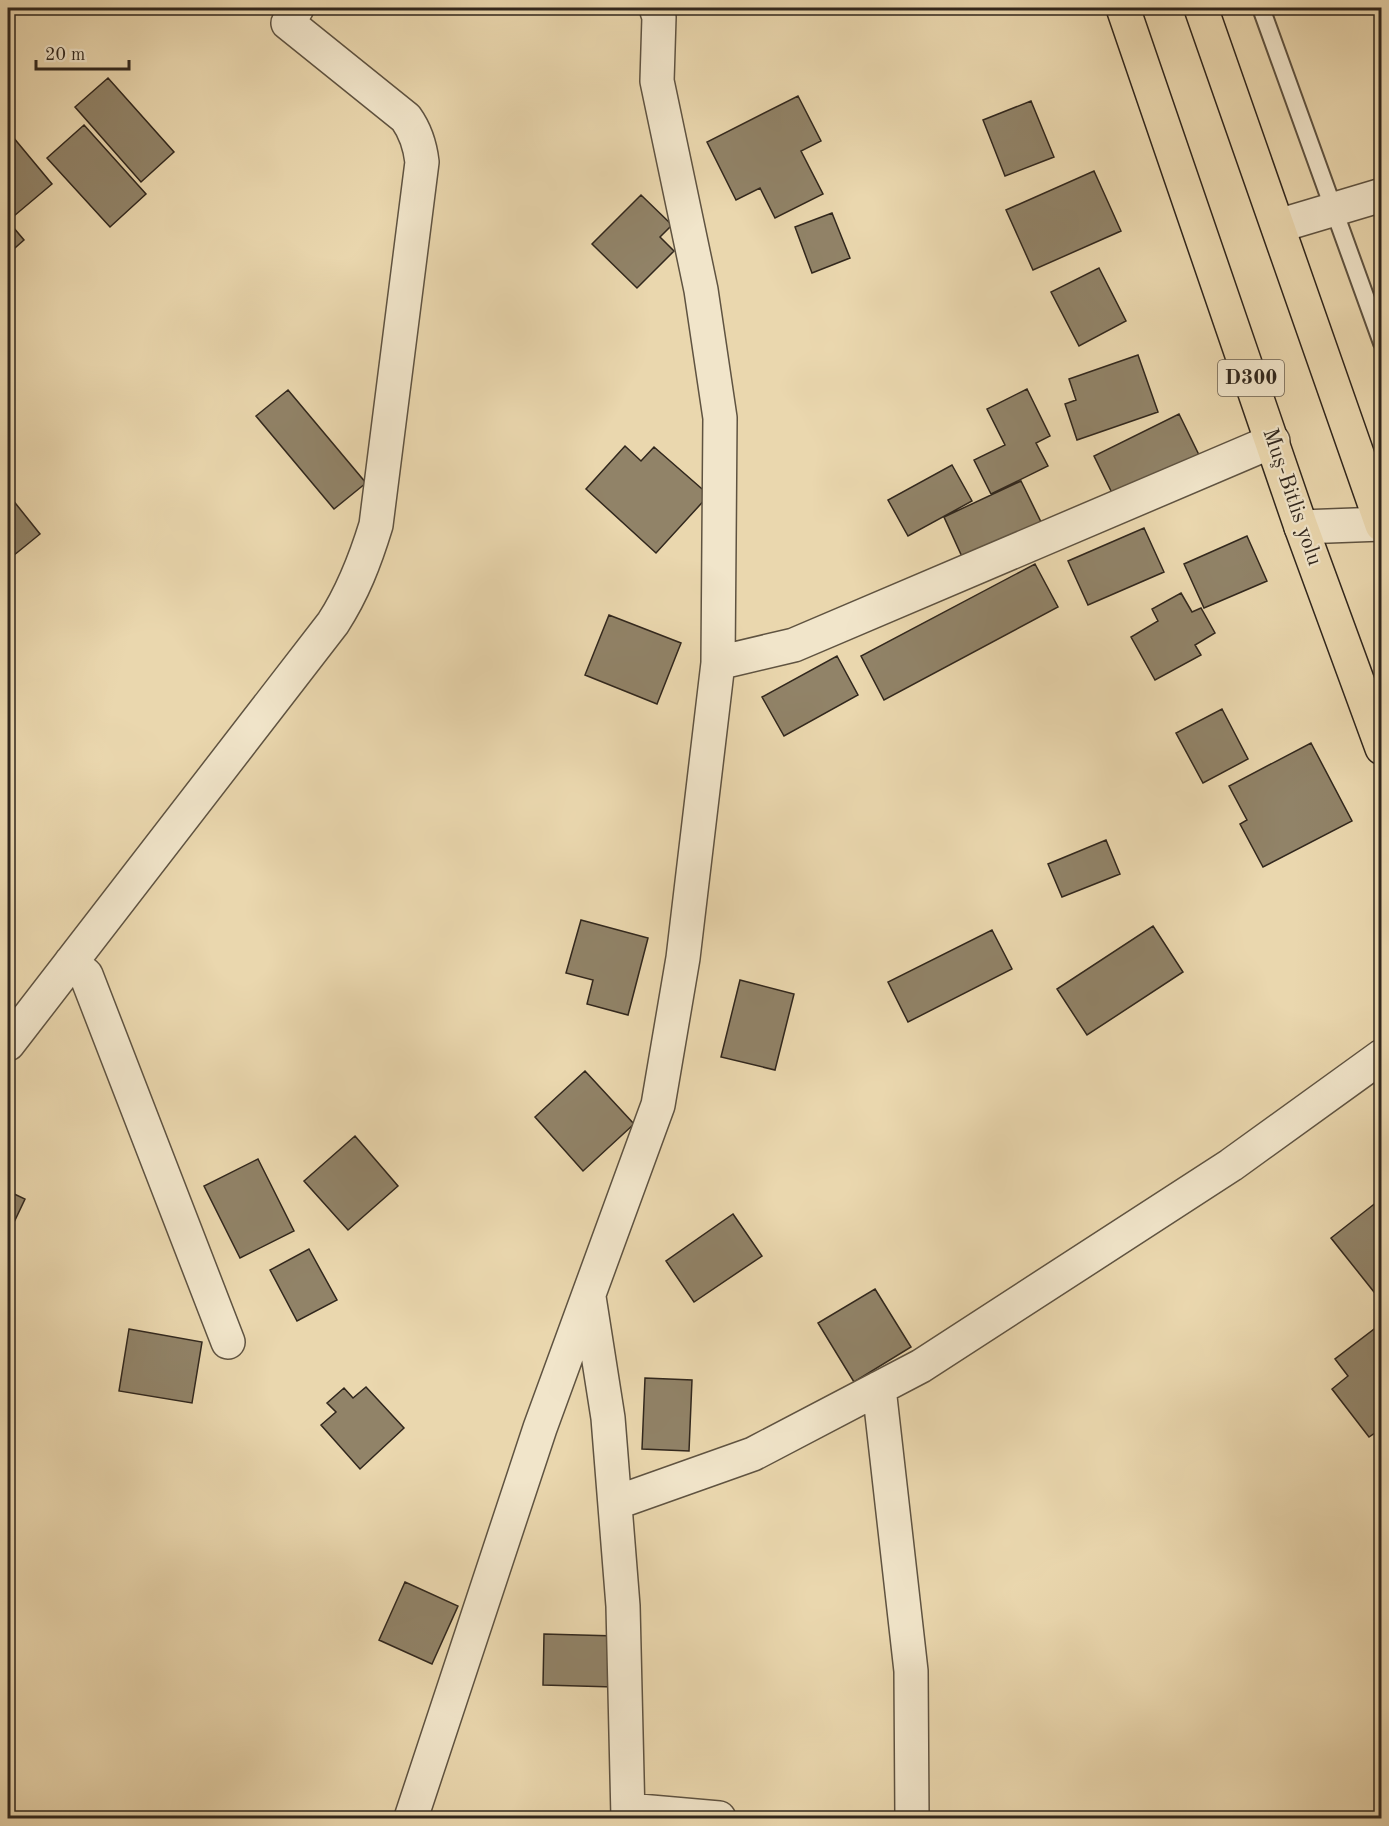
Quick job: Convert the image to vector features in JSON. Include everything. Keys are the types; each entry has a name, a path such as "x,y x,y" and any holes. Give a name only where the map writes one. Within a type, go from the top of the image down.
{"highway":[{"name":"Muş-Bitlis yolu","path":"1123,8 1301,527 1382,748"},
{"path":"1201,8 1381,524"}],"street":[{"path":"8,1044 333,623 357,582 376,525 422,162 421,151 418,139 405,118 288,23 297,8"},
{"path":"411,1818 540,1428 658,1105 683,958 718,663 720,418 701,290 657,81 659,17 657,8"},
{"path":"1278,226 1382,195"},
{"path":"718,663 794,645 1273,441"},
{"path":"1301,527 1381,524"},
{"path":"71,962 86,975 228,1342"},
{"path":"615,1503 753,1454 921,1366 1231,1165 1382,1056"},
{"path":"589,1296 608,1418 623,1606 628,1814 719,1818"},
{"path":"879,1388 911,1671 912,1818"}],"lane":[{"path":"1261,8 1382,343"}],"building":[{"path":"108,78 174,152 141,182 75,107"},
{"path":"798,96 821,141 801,151 823,194 775,218 760,188 736,200 707,142"},
{"path":"1031,101 1054,157 1005,176 983,120"},
{"path":"84,125 146,194 110,227 47,158"},
{"path":"8,131 52,184 8,221"},
{"path":"1094,171 1121,231 1033,270 1006,210"},
{"path":"641,195 672,225 660,237 674,251 637,288 592,244"},
{"path":"832,213 850,258 812,273 795,227"},
{"path":"8,221 24,240 8,254"},
{"path":"1099,268 1126,321 1079,346 1051,292"},
{"path":"1138,355 1158,412 1077,440 1065,404 1076,400 1069,379"},
{"path":"1027,389 1050,436 1036,443 1048,466 991,494 974,460 1005,445 987,409"},
{"path":"288,390 366,483 334,509 256,416"},
{"path":"1179,414 1199,455 1114,497 1094,456"},
{"path":"625,446 641,461 654,447 709,495 656,553 586,489"},
{"path":"952,465 972,501 908,536 888,500"},
{"path":"1021,481 1042,524 964,561 944,517"},
{"path":"8,494 40,534 8,560"},
{"path":"1144,528 1164,572 1088,605 1068,561"},
{"path":"1247,536 1267,581 1204,608 1184,564"},
{"path":"1035,564 1058,607 884,700 861,656"},
{"path":"1181,593 1192,612 1201,608 1215,633 1195,645 1201,655 1155,680 1131,637 1158,621 1152,609"},
{"path":"609,615 681,643 657,704 585,675"},
{"path":"837,656 858,695 784,736 762,697"},
{"path":"1222,709 1248,759 1203,783 1176,733"},
{"path":"1311,743 1352,821 1263,867 1240,824 1247,820 1229,786"},
{"path":"1106,840 1120,874 1062,897 1048,864"},
{"path":"581,920 648,938 628,1015 587,1004 593,980 566,973"},
{"path":"1153,926 1183,972 1087,1035 1057,989"},
{"path":"992,930 1012,969 908,1022 888,982"},
{"path":"740,980 794,994 775,1070 721,1057"},
{"path":"585,1071 634,1124 583,1171 535,1117"},
{"path":"355,1136 398,1186 348,1230 304,1181"},
{"path":"258,1159 294,1231 240,1258 204,1186"},
{"path":"8,1191 25,1199 8,1235"},
{"path":"1382,1198 1382,1302 1331,1238"},
{"path":"733,1214 762,1256 694,1302 666,1261"},
{"path":"309,1249 337,1300 297,1321 270,1270"},
{"path":"875,1289 911,1347 854,1382 818,1323"},
{"path":"1382,1323 1382,1428 1369,1437 1332,1389 1348,1376 1335,1359"},
{"path":"129,1329 202,1342 192,1403 119,1391"},
{"path":"645,1378 692,1380 689,1451 642,1449"},
{"path":"366,1387 404,1428 360,1469 321,1425 336,1412 327,1403 344,1388 353,1398"},
{"path":"405,1582 458,1606 432,1664 379,1640"},
{"path":"544,1634 616,1636 614,1687 543,1685"}]}
